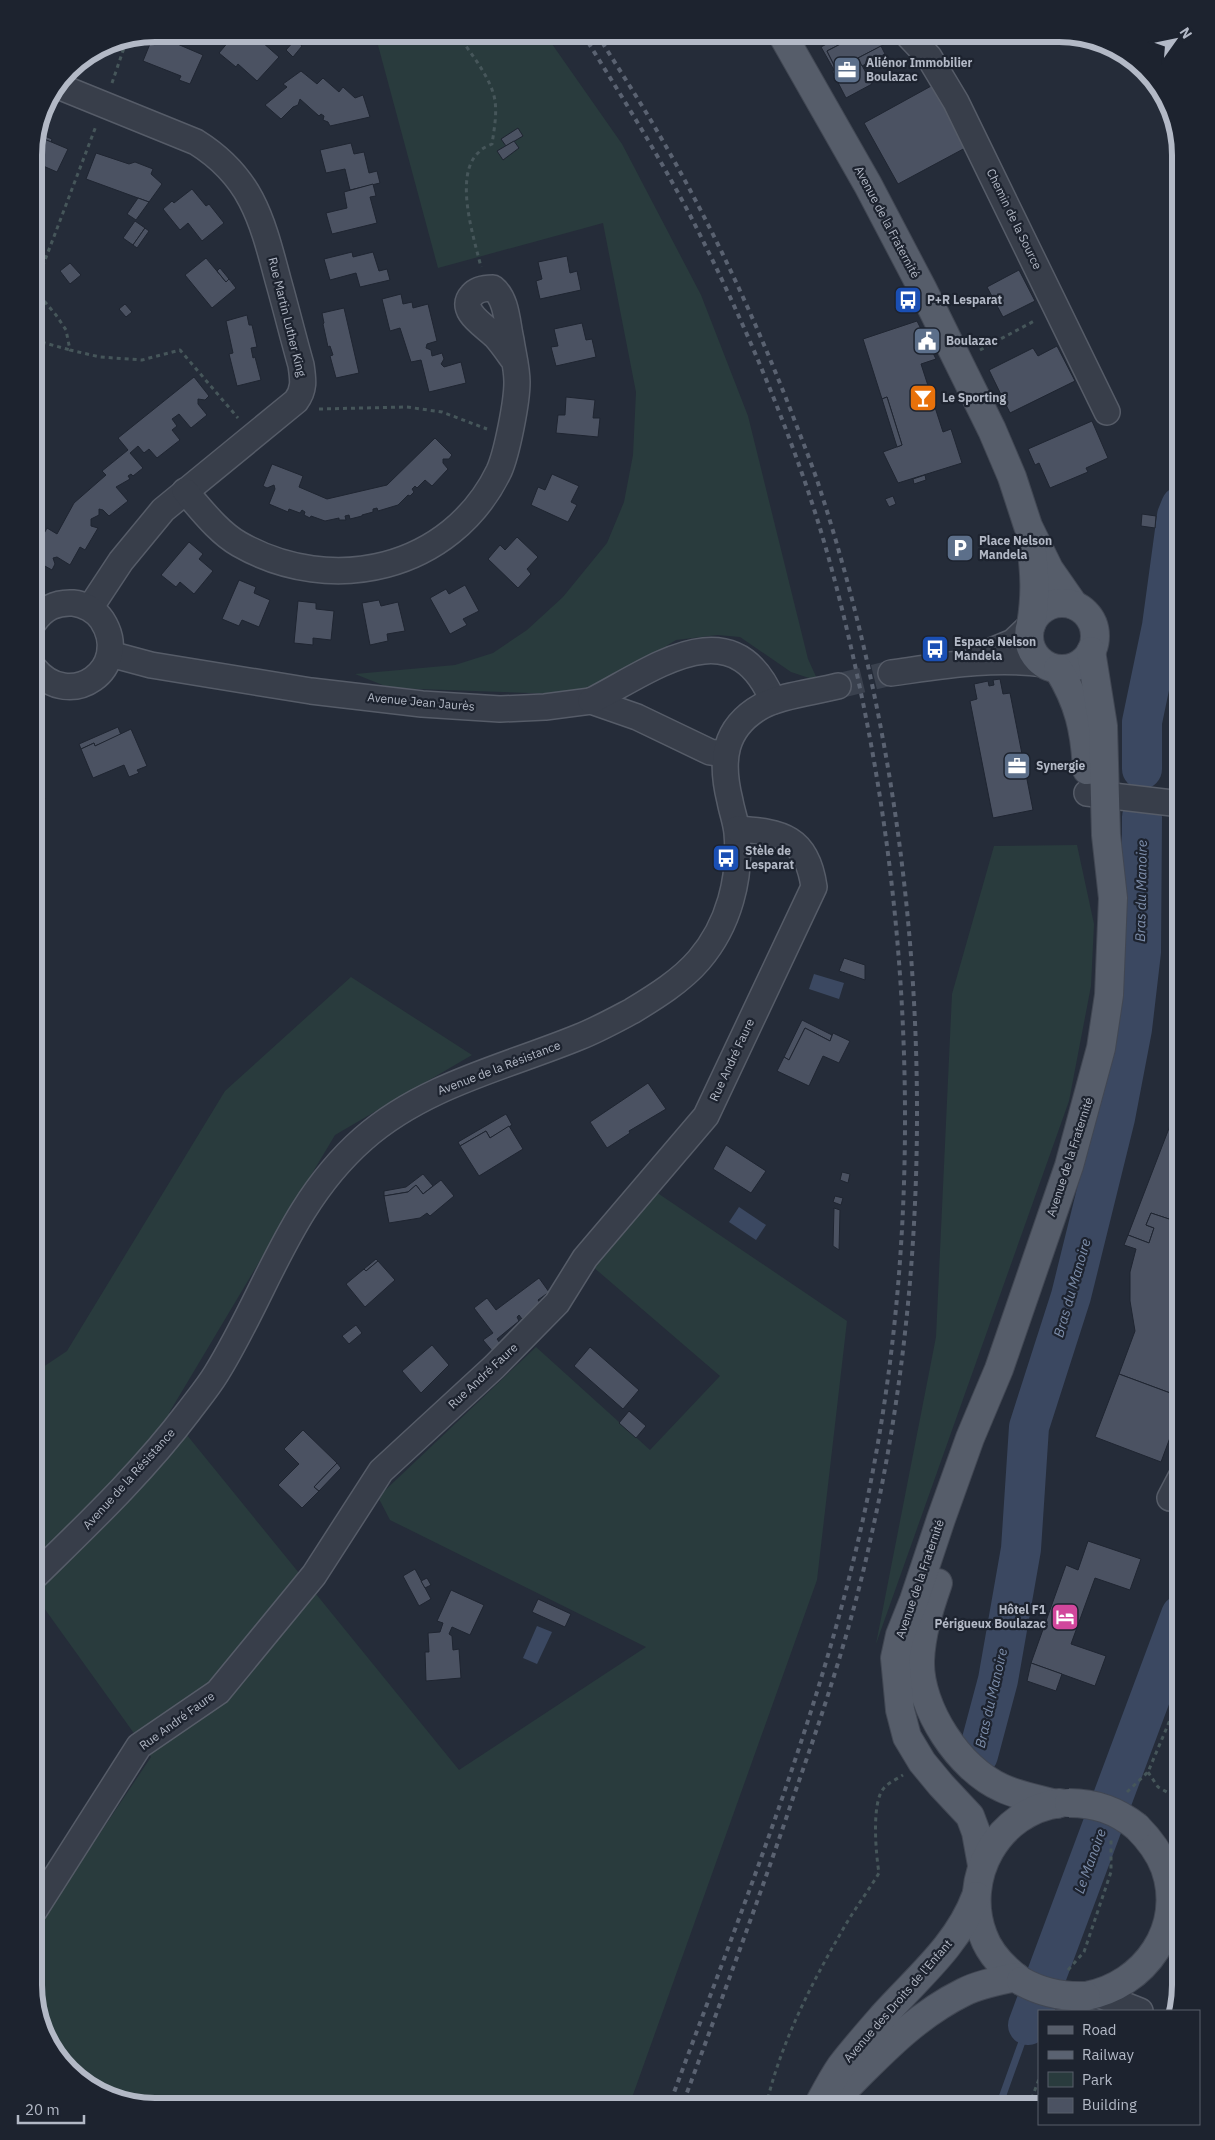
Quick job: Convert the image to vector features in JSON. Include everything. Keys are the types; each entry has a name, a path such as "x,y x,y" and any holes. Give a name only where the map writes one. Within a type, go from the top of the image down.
{"main road":[{"name":"Avenue de la Fraternité","path":"787,43 868,185 967,376 1012,477 1028,526"},
{"path":"1028,526 1049,569 1074,604 1091,619 1094,629 1095,640 1086,659 1068,668 1051,666 1036,656 1031,646 1029,635 1036,596 1035,572 1028,526"},
{"path":"1031,625 1036,615 1043,608 1053,604 1074,604"},
{"name":"Avenue de la Fraternité","path":"982,1864 976,1832 970,1816 941,1786 922,1762 907,1736 900,1710 895,1658 900,1635 914,1600 960,1465 999,1369 1070,1166 1091,1093 1101,1048 1109,995 1112,939 1089,842 1087,818 1097,795 1103,726 1091,651"},
{"name":"Avenue de la Fraternité","path":"1051,666 1068,686 1082,721 1097,795"},
{"name":"Avenue de la Fraternité","path":"999,1369 983,1443 922,1636 920,1664 926,1693 937,1723 952,1748 976,1772 1000,1787 1023,1796 1063,1803"},
{"path":"1172,1916 1165,1869 1170,1856 1121,1815 1102,1807 1083,1803 1063,1803 1032,1811 1014,1823 997,1839 982,1864 976,1896 977,1916 987,1944 1000,1963 1018,1979 1050,1994 1073,1997 1091,1995 1117,1986 1139,1971 1156,1951 1172,1923"},
{"name":"Avenue des Droits de l'Enfant","path":"823,2098 841,2067 947,1946 970,1912 976,1896"},
{"name":"Avenue des Droits de l'Enfant","path":"835,2098 883,2049 912,2024 935,2008 965,1992 987,1984 1018,1979"}],"street":[{"name":"Chemin de la Source","path":"915,43 929,57 956,102 1058,307 1107,412"},
{"name":"Rue Martin Luther King","path":"65,89 196,142 214,154 228,167 244,187 254,203 265,231 301,365 302,393 296,401"},
{"path":"185,491 208,517 237,543 266,558 323,572 351,572 382,566 412,557 436,542 474,509 499,470 508,437 517,382 515,362 495,335 471,313 467,302 472,294 485,288"},
{"path":"90,608 121,561 162,510 296,401"},
{"path":"43,612 51,606 64,603 90,608 100,617 107,628 111,641 110,654 105,666 98,676 88,683 76,687 63,687 43,680"},
{"path":"963,662 1013,642 1031,625"},
{"path":"591,701 665,661 689,652 718,650 735,655 747,663 767,686 773,701"},
{"name":"Avenue Jean Jaurès","path":"110,654 152,665 311,691 422,704 500,709 545,707 591,701 637,717 710,752 724,754"},
{"path":"891,673 963,662 1018,661 1051,666"},
{"path":"724,754 738,726 750,715 773,701 838,686"},
{"name":"Avenue de la Résistance","path":"42,1569 98,1516 164,1444 215,1376 283,1243 337,1163 364,1137 391,1117 465,1079 582,1036 652,1000 696,964 709,948 721,928 736,881 737,829 728,797 724,754"},
{"path":"1097,795 1172,803"},
{"name":"Rue André Faure","path":"42,1898 139,1746 218,1692 314,1575 381,1471 494,1367 557,1303 585,1258 706,1116 814,887 808,860 802,850 791,840 773,833 737,829"},
{"path":"1091,1995 1137,2010"}],"path":[{"path":"463,42 492,90 495,102 495,125 492,144 478,152 468,169 466,183 470,220 485,288"},
{"path":"43,265 124,47"},
{"path":"43,300 66,330 70,350"},
{"path":"967,376 977,370 981,348 1009,336 1058,307"},
{"path":"43,342 100,357 142,360 180,350 253,436"},
{"path":"296,401 308,409 407,407 442,412 508,437"},
{"path":"1143,1776 1148,1772 1172,1715"},
{"path":"769,2098 782,2056 802,2006 842,1930 878,1873 876,1855 878,1799 884,1788 922,1762"},
{"path":"1148,1772 1158,1786 1172,1795"},
{"path":"1065,1973 1084,1952 1111,1872"},
{"path":"1032,2098 1038,2082"}],"green space":[{"path":"377,42 551,42 622,144 701,295 748,416 808,659 818,681 791,672 740,637 718,635 676,640 632,667 574,693 390,688 355,674 455,665 493,653 527,630 563,597 607,543 624,502 633,455 636,392 603,223 438,268"},
{"path":"1077,845 1094,924 1091,986 1069,1101 876,1644 936,1337 952,994 994,846"},
{"path":"351,977 472,1055 335,1135 169,1413 459,1770 646,1647 390,1520 378,1497 536,1347 650,1450 720,1376 592,1266 656,1192 847,1321 817,1580 632,2098 148,2097 119,2092 106,2086 81,2069 62,2047 48,2021 42,1984 42,1920 151,1757 42,1605 42,1367 67,1351 225,1091"}],"water":[{"path":"814,974 844,983 839,999 809,989"},
{"path":"739,1207 766,1225 756,1240 729,1222"},
{"path":"537,1626 552,1632 537,1664 523,1658"}],"building":[{"path":"151,42 173,42 203,55 190,84 179,80 181,76 143,61"},
{"path":"228,42 262,42 279,57 257,81 238,64 236,67 219,53"},
{"path":"293,42 298,42 302,46 293,57 286,50"},
{"path":"829,43 843,43 827,51 836,69 834,70 821,47"},
{"path":"843,43 885,44 858,58 872,84 846,98 832,71 836,69 827,51"},
{"path":"881,46 885,54 862,66 858,58"},
{"path":"301,71 317,84 323,78 339,92 343,87 355,98 363,95 370,117 330,126 328,122 323,120 324,116 321,114 319,116 300,99 298,105 293,107 281,119 265,105 287,87 283,84"},
{"path":"933,85 967,147 898,184 864,123"},
{"path":"518,128 523,136 506,146 501,139"},
{"path":"44,136 52,139 51,142 43,139"},
{"path":"43,139 68,149 57,172 43,166"},
{"path":"514,141 519,148 503,160 497,151"},
{"path":"351,143 354,154 364,152 369,173 377,171 380,183 350,190 345,169 326,173 320,150"},
{"path":"96,153 129,164 135,162 153,169 151,174 162,184 149,202 86,179"},
{"path":"373,184 376,196 370,197 377,223 332,234 326,213 347,208 344,192"},
{"path":"192,189 206,206 209,204 224,223 202,241 188,223 180,230 163,209"},
{"path":"138,198 149,202 136,220 127,214"},
{"path":"135,221 145,228 133,245 123,238"},
{"path":"145,228 149,231 137,248 133,245"},
{"path":"352,252 353,257 373,252 379,271 387,269 390,280 360,287 356,273 330,280 324,259"},
{"path":"567,256 570,273 577,271 581,290 540,299 536,281 542,279 538,262"},
{"path":"206,258 226,282 229,279 236,288 212,308 185,275"},
{"path":"70,263 81,275 70,284 60,271"},
{"path":"220,268 229,279 226,282 217,271"},
{"path":"1019,270 1035,301 1003,317 987,287"},
{"path":"401,294 403,304 412,302 413,308 428,304 437,341 427,344 426,348 431,350 432,356 442,353 444,359 441,364 444,367 461,362 466,383 429,392 421,360 411,362 400,328 390,331 382,299"},
{"path":"125,304 132,312 126,317 119,309"},
{"path":"344,308 359,373 336,378 330,356 333,355 330,346 328,347 322,313"},
{"path":"247,315 249,325 252,325 257,347 251,348 253,358 255,357 261,380 237,386 229,354 233,353 226,321"},
{"path":"917,321 936,359 921,364 943,432 951,429 962,463 898,483 883,452 902,445 887,397 882,399 863,339"},
{"path":"582,323 586,340 592,339 596,357 556,366 551,347 558,346 554,329"},
{"path":"1057,346 1075,381 1010,413 989,370 1033,348 1038,356"},
{"path":"194,377 209,396 205,400 198,399 198,404 207,415 191,428 179,414 172,419 177,426 172,430 180,440 157,458 149,449 144,453 138,446 130,453 143,468 133,476 131,474 128,476 130,479 116,487 128,501 109,516 99,509 99,515 91,519 91,526 98,528 85,550 80,547 70,565 57,557 53,558 55,564 52,570 43,565 43,536 47,528 57,534 74,503 106,475 102,471 128,450 118,438"},
{"path":"566,397 595,400 593,418 600,418 598,437 556,433 558,415 565,415"},
{"path":"887,397 902,445 897,447 882,399"},
{"path":"1092,421 1108,458 1086,468 1088,472 1050,488 1039,463 1035,465 1028,449"},
{"path":"435,438 452,455 449,459 443,459 443,463 448,469 432,486 425,480 417,488 415,486 412,489 414,492 398,505 378,511 377,508 373,509 373,512 350,519 349,515 345,516 346,520 339,520 339,518 325,521 311,516 310,518 304,515 305,512 302,510 300,513 289,509 288,512 269,504 275,489 274,485 267,488 263,486 272,464 303,476 299,487 327,499 387,485"},
{"path":"552,474 579,486 571,502 577,505 568,522 531,505 538,487 545,490"},
{"path":"925,475 926,480 914,484 913,479"},
{"path":"893,496 896,504 889,507 885,499"},
{"path":"1142,514 1156,516 1155,528 1141,526"},
{"path":"517,537 538,557 527,569 531,574 518,588 488,559 500,545 505,550"},
{"path":"189,542 203,554 199,559 213,571 194,594 180,582 176,587 161,575"},
{"path":"239,580 256,587 254,593 270,600 259,627 242,620 239,626 222,619"},
{"path":"465,585 479,611 463,619 467,625 450,634 430,598 446,589 449,594"},
{"path":"379,600 381,606 398,602 405,631 387,634 388,641 370,645 362,603"},
{"path":"298,601 316,603 316,609 334,611 331,640 313,638 313,645 294,643"},
{"path":"1000,679 1003,694 1010,693 1033,810 993,818 970,701 977,699 974,684 988,681 989,686 994,685 993,680"},
{"path":"118,727 121,735 95,746 94,743 81,749 79,744"},
{"path":"131,729 147,766 137,770 139,773 129,777 124,765 93,778 81,749 94,743 95,746"},
{"path":"844,958 865,965 865,980 839,971"},
{"path":"802,1020 832,1035 830,1041 805,1028 789,1060 784,1057"},
{"path":"805,1028 830,1041 833,1033 850,1041 839,1063 823,1056 809,1086 777,1071 784,1057 789,1060"},
{"path":"648,1083 666,1109 629,1131 630,1133 607,1148 590,1122"},
{"path":"506,1114 512,1125 490,1138 486,1131 460,1146 458,1142"},
{"path":"1172,1120 1172,1220 1151,1213 1146,1225 1154,1228 1149,1243 1128,1235"},
{"path":"509,1126 523,1149 479,1176 460,1146 486,1131 490,1138"},
{"path":"726,1145 766,1171 751,1193 713,1169"},
{"path":"842,1172 850,1174 848,1183 840,1180"},
{"path":"423,1174 433,1186 423,1194 416,1185 408,1192 384,1196 384,1191 406,1187"},
{"path":"441,1180 454,1196 430,1216 427,1213 420,1218 389,1223 384,1196 408,1192 416,1185 423,1194"},
{"path":"835,1196 843,1198 841,1205 833,1202"},
{"path":"834,1208 840,1210 839,1250 833,1246"},
{"path":"1151,1213 1172,1220 1172,1394 1119,1374 1135,1331 1130,1301 1130,1272 1136,1249 1124,1245 1128,1235 1149,1243 1154,1228 1146,1225"},
{"path":"376,1259 378,1261 366,1271 364,1269"},
{"path":"378,1261 395,1280 365,1307 346,1284 364,1269 366,1271"},
{"path":"539,1278 549,1292 538,1300 540,1303 535,1309 522,1319 519,1315 517,1317 519,1321 497,1339 503,1347 494,1353 483,1340 493,1333 474,1308 487,1298 496,1310"},
{"path":"356,1325 362,1333 349,1344 342,1336"},
{"path":"432,1345 449,1365 421,1393 402,1371"},
{"path":"590,1347 639,1390 623,1409 574,1366"},
{"path":"1119,1374 1172,1394 1172,1432 1161,1462 1095,1437"},
{"path":"629,1411 646,1426 636,1438 619,1423"},
{"path":"303,1430 337,1463 314,1487 319,1491 302,1508 278,1485 299,1464 284,1449"},
{"path":"337,1463 341,1468 319,1491 314,1487"},
{"name":"Hôtel F1 Périgueux Boulazac","path":"1088,1541 1141,1559 1130,1590 1095,1578 1071,1644 1106,1656 1095,1686 1031,1663 1066,1565 1078,1570"},
{"path":"415,1569 431,1599 419,1606 403,1576"},
{"path":"427,1578 431,1585 425,1588 421,1581"},
{"path":"451,1590 484,1605 470,1635 452,1627 449,1634 452,1636 453,1650 459,1649 461,1678 426,1681 425,1652 429,1652 428,1633 440,1632 443,1623 437,1621"},
{"path":"538,1599 571,1614 565,1627 532,1612"},
{"path":"1031,1663 1062,1674 1056,1691 1027,1681"}],"waterway":[{"name":"Bras du Manoire","path":"1142,769 1142,722 1162,626 1172,553"},
{"name":"Bras du Manoire","path":"978,1755 998,1680 1021,1549 1029,1427 1071,1296 1115,1118 1132,1029 1141,952 1142,817"},
{"name":"Le Manoire","path":"1028,2025 1172,1639"},
{"name":"Le Manoire","path":"1002,2098 1028,2025"}],"tunnel":[{"path":"838,686 891,673"}],"railway":[{"path":"588,42 664,168 708,251 748,336 772,394 814,508 849,640 880,796 894,902 902,1008 905,1115 902,1222 894,1329 880,1434 859,1537 841,1610 797,1753 748,1895 672,2098"},
{"path":"602,42 679,169 731,271 762,340 818,483 855,610 883,740 903,873 914,1007 917,1141 911,1275 895,1407 871,1537 846,1636 815,1734 753,1914 685,2098"}],"place":[{"name":"Aliénor Immobilier Boulazac","path":"847,70"},
{"name":"P+R Lesparat","path":"908,300"},
{"name":"Boulazac","path":"927,341"},
{"name":"Le Sporting","path":"923,398"},
{"name":"Place Nelson Mandela","path":"960,548"},
{"name":"Espace Nelson Mandela","path":"935,649"},
{"name":"Synergie","path":"1017,766"},
{"name":"Stèle de Lesparat","path":"726,858"},
{"name":"Hôtel F1 Périgueux Boulazac","path":"1065,1617"}]}
